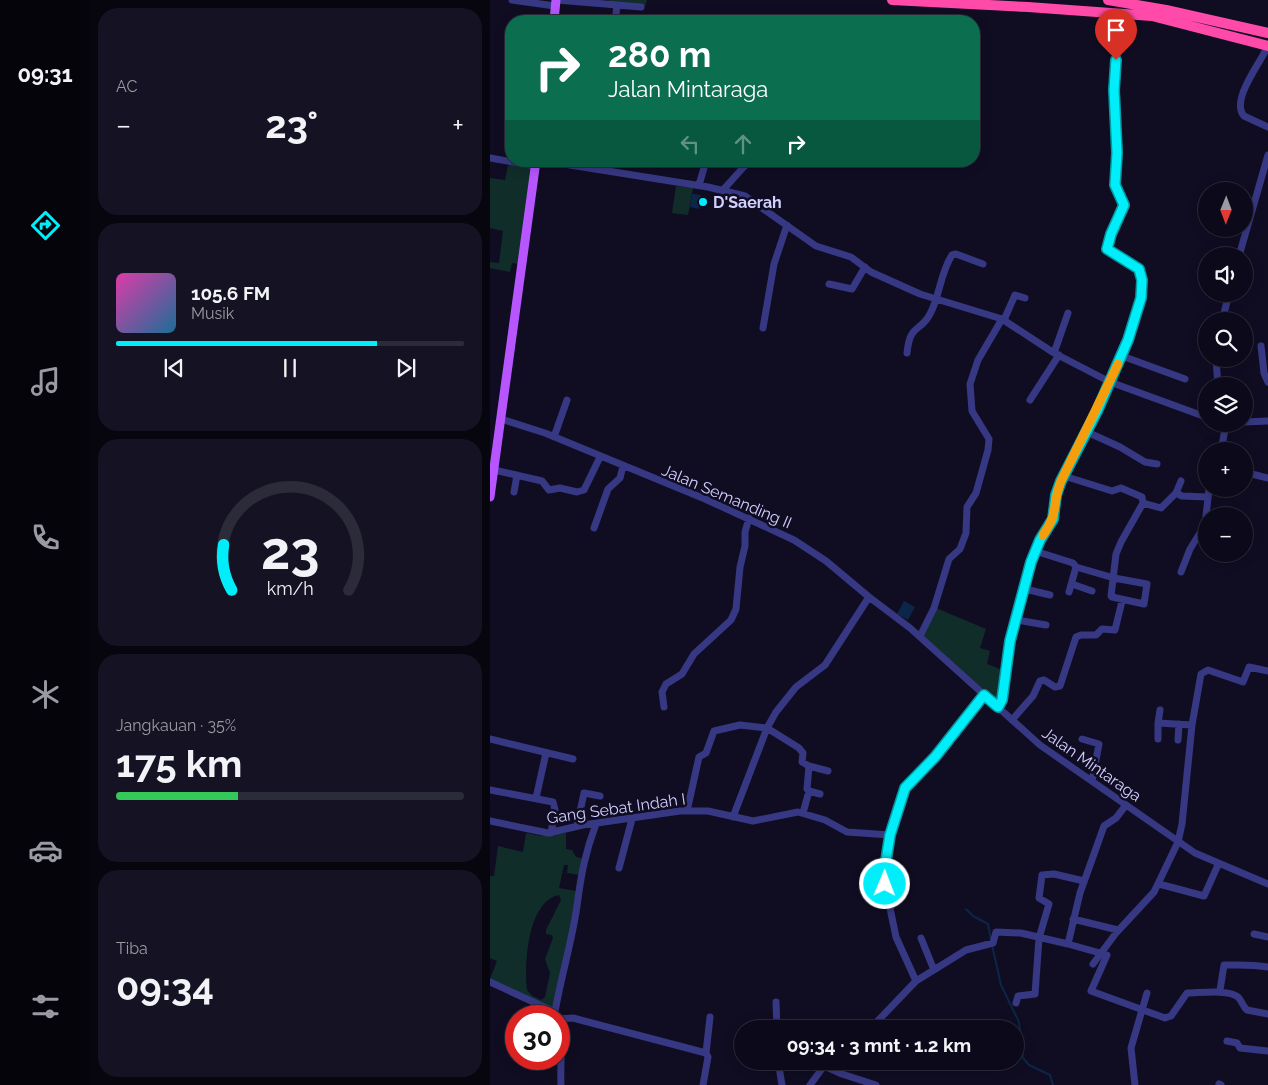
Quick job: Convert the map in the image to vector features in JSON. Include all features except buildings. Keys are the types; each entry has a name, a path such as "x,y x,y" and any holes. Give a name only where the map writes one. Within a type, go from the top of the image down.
{"highway":[{"path":"892,0 1029,3 1152,16 1268,46"},
{"path":"1040,0 1091,6 1099,11"},
{"path":"1108,0 1166,10 1268,33"},
{"path":"1243,27 1249,34 1268,39"}],"main road":[{"path":"555,15 556,2"},
{"path":"490,497 494,470 494,442 501,419 536,167"}],"street":[{"path":"512,0 642,7"},
{"path":"616,15 617,6"},
{"path":"998,707 1004,695 1010,641 1035,550 1053,519 1057,492 1122,356 1139,307 1142,288 1138,268 1108,252 1107,246 1124,205 1115,185 1117,153 1114,74 1120,43 1122,13"},
{"path":"1268,46 1245,88 1240,105 1244,116 1268,127"},
{"path":"1242,247 1268,155"},
{"path":"490,158 505,160"},
{"path":"584,167 723,190 755,202 816,246 851,257 871,272 884,276 906,289 1003,319 1056,354 1110,382 1198,413"},
{"path":"698,185 704,167"},
{"path":"723,190 744,167"},
{"path":"763,328 774,264 787,225"},
{"path":"907,353 911,334 928,317 952,255 956,254 983,264"},
{"path":"829,284 852,289 865,267"},
{"path":"920,636 934,608 949,559 957,554 966,533 968,507 976,493 988,450 989,439 972,411 970,384 978,360 1015,295 1025,298"},
{"path":"1030,400 1056,354 1068,313"},
{"path":"1261,346 1264,373 1268,382"},
{"path":"1122,356 1185,379"},
{"path":"554,438 567,400"},
{"name":"Jalan Semanding II","path":"501,419 554,438 749,518 807,548 920,636"},
{"path":"1253,422 1268,421"},
{"path":"1087,432 1120,447 1145,462 1157,464"},
{"path":"494,470 542,481 550,490 560,488 581,492 584,490 600,457"},
{"path":"594,528 608,489 620,478 623,466"},
{"path":"1253,474 1268,478"},
{"path":"514,492 517,475"},
{"path":"1035,550 1071,562 1076,567 1114,578 1148,584 1144,604 1122,601 1111,596 1114,578 1116,554 1120,542 1143,503 1142,497 1121,488 1112,491 1064,476"},
{"path":"1143,503 1160,509 1176,493 1180,481"},
{"path":"1176,493 1182,496 1198,494"},
{"path":"664,707 662,692 666,684 680,677 694,654 733,617 745,546 745,532 749,518"},
{"path":"1181,572 1198,534"},
{"path":"1069,592 1076,567"},
{"path":"1072,584 1092,591"},
{"path":"1024,589 1050,595"},
{"path":"733,817 767,728 776,712 796,688 825,665 869,597"},
{"path":"1012,720 1033,696 1041,680 1055,687 1060,686 1076,637 1096,635 1102,629 1114,630 1122,601"},
{"path":"1017,620 1046,625"},
{"name":"Jalan Mintaraga","path":"920,636 1040,745 1178,842 1218,864 1268,884"},
{"path":"1093,964 1118,930 1148,899 1159,884 1178,842 1192,725 1201,674 1208,670 1243,682 1250,667 1268,671"},
{"path":"916,981 896,937 885,884 885,867 890,835 907,784 935,757 984,695"},
{"path":"1158,739 1160,710"},
{"path":"1158,723 1192,725"},
{"path":"1178,740 1179,724"},
{"path":"687,811 699,758 706,753 714,731 740,725 767,728 799,748 803,753 802,762 828,771"},
{"path":"490,739 573,759"},
{"path":"1082,739 1099,744 1092,781"},
{"path":"536,798 546,753"},
{"path":"803,813 809,791 807,790 809,766"},
{"path":"490,790 553,802 554,810 551,833"},
{"path":"809,791 820,794"},
{"path":"577,826 584,793 600,796"},
{"path":"1068,944 1084,881 1104,826 1116,818 1126,805"},
{"name":"Gang Sebat Indah I","path":"490,821 551,833 577,826 687,811 708,811 757,821 793,812 825,820 847,832 890,835"},
{"path":"619,868 632,819"},
{"path":"559,1005 577,906 578,883 587,847 596,824"},
{"path":"1159,884 1204,896 1218,864"},
{"path":"1016,1003 1018,996 1035,994 1039,938 1049,904 1039,898 1042,875 1054,874 1084,881"},
{"path":"1073,920 1118,930"},
{"path":"879,1020 916,981 966,950 991,944 998,931 1068,944 1106,955 1091,991 1167,1018 1186,993 1208,994 1220,990 1238,998 1247,1010 1268,1014"},
{"path":"1254,934 1268,937"},
{"path":"921,938 934,970"},
{"path":"1220,990 1224,965 1235,966 1246,963 1268,967"},
{"path":"490,982 534,1005"},
{"path":"1135,1085 1131,1048 1147,993"},
{"path":"776,1002 777,1020"},
{"path":"703,1085 708,1057 706,1054 710,1017"},
{"path":"570,1018 706,1054"},
{"path":"1227,1041 1237,1043 1240,1048 1268,1051"},
{"path":"560,1070 561,1085"},
{"path":"780,1070 782,1085"},
{"path":"810,1085 821,1070"},
{"path":"836,1070 842,1074 876,1085"}],"green space":[{"path":"609,0 647,0 645,6 609,4"},
{"path":"508,167 534,169 520,264 512,263 510,272 490,268 490,262 499,263 503,231 490,228 490,178 505,180"},
{"path":"676,186 693,188 688,215 672,213"},
{"path":"936,608 986,629 980,648 990,651 987,664 1005,671 1003,692 999,699 994,699 922,636"},
{"path":"526,833 541,836 566,833 566,849 572,850 576,857 585,859 580,875 567,873 568,865 564,865 559,888 576,891 576,907 555,1005 545,1005 490,979 497,961 490,958 490,876 494,876 498,846 523,852","holes":["559,895 561,900 546,930 546,934 552,935 553,938 545,959 550,973 545,997 541,1000 531,995 527,990 527,951 534,921 540,909 548,900"]}],"water":[{"path":"692,194 701,195 699,209 690,207"},
{"path":"904,601 915,607 908,620 897,614"}],"waterway":[{"path":"966,909 973,916 988,924 991,940"},
{"path":"992,945 1001,985 1019,1022 1023,1058 1029,1065 1050,1075 1053,1085"}],"slow traffic":[{"path":"1043,535 1054,516 1056,495 1061,481 1087,432 1118,364"}],"place":[{"name":"D'Saerah","path":"703,202"}],"route":[{"path":"885,884 884,874 890,835 901,797 907,784 935,757 984,695 998,707 1002,700 1011,637 1035,550 1055,514 1056,495 1061,481 1087,432 1110,382 1128,340 1139,307 1142,284 1139,269 1108,252 1107,249 1107,244 1124,205 1115,188 1117,153 1114,74 1116,60"}]}
